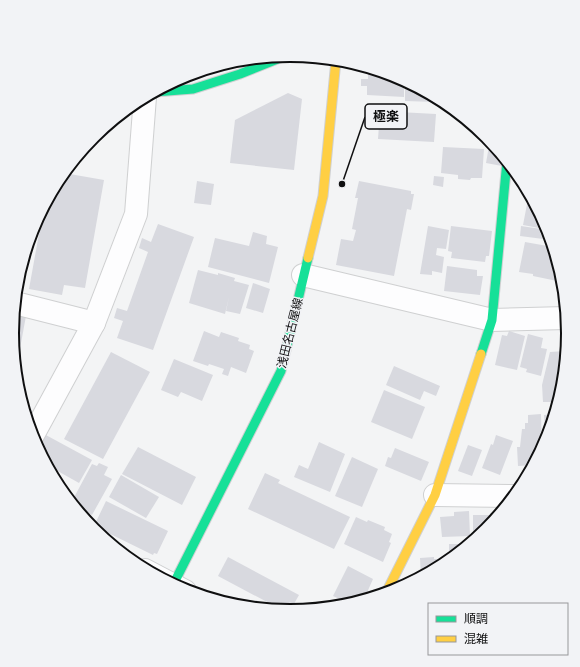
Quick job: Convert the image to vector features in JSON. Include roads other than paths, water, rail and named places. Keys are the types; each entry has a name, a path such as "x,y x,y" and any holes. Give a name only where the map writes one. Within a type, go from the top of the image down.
{"street":[{"path":"168,91 193,89 240,74 266,64"},
{"name":"浅田名古屋線","path":"180,581 281,371 323,196 335,67"},
{"path":"36,429 94,323 136,214 144,105"},
{"path":"390,586 435,495 492,320 506,171"},
{"path":"303,275 492,320 560,318"},
{"path":"21,304 94,323"},
{"path":"435,495 506,496"}],"place":[{"name":"極楽","path":"342,184"}]}
